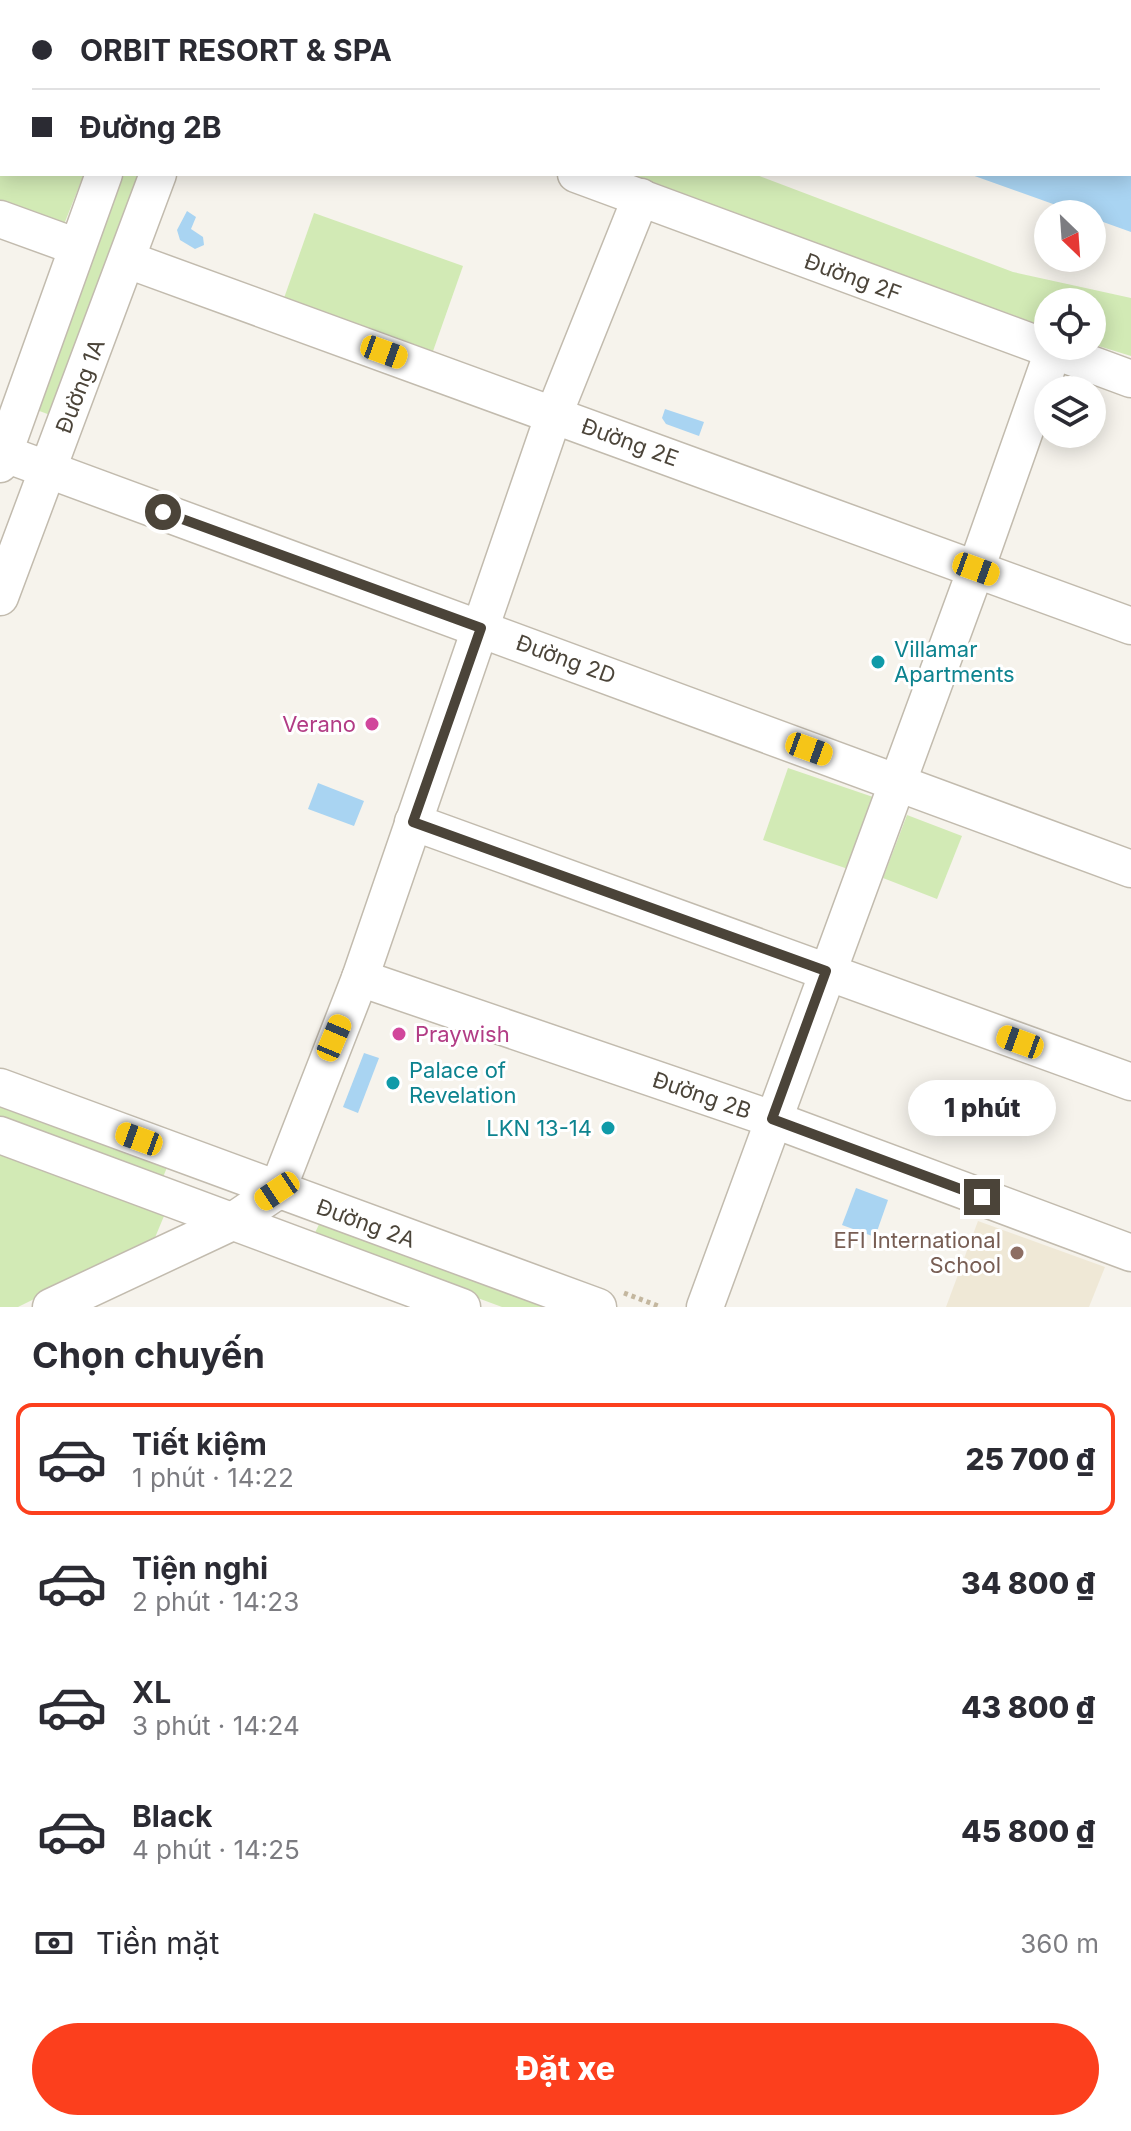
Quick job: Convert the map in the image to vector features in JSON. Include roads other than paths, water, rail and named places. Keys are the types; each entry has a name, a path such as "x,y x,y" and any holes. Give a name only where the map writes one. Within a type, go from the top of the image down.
{"street":[{"path":"1,457 103,176"},
{"name":"Đường 1A","path":"0,597 157,176"},
{"name":"Đường 2F","path":"582,176 1034,344"},
{"path":"51,1307 230,1223 277,1191 360,978 554,414 641,197"},
{"path":"0,219 77,247"},
{"name":"Đường 2E","path":"128,260 1131,626"},
{"path":"705,1307 826,971 899,782 1050,360"},
{"name":"Đường 2F","path":"1078,360 1131,379"},
{"name":"Đường 2D","path":"1,457 48,469 1131,869"},
{"path":"413,822 1131,1082"},
{"name":"Đường 2B","path":"360,978 772,1119 1131,1253"},
{"name":"Đường 2A","path":"0,1087 277,1191 604,1297"},
{"name":"Đường 2A","path":"0,1135 462,1307"}],"water":[{"path":"975,176 1131,176 1131,232 1106,223 1106,200 1042,200"},
{"path":"187,211 196,217 191,229 203,237 204,245 195,249 180,240 177,230"},
{"path":"665,409 704,422 699,436 666,424 662,418"},
{"path":"318,783 364,801 354,826 308,809"},
{"path":"364,1053 379,1058 358,1113 343,1107"},
{"path":"856,1188 888,1200 875,1237 842,1225"}],"place":[{"name":"Villamar Apartments","path":"878,662"},
{"name":"Verano","path":"372,724"},
{"name":"Praywish","path":"399,1034"},
{"name":"Palace of Revelation","path":"393,1083"},
{"name":"LKN 13-14","path":"608,1128"},
{"name":"EFI International School","path":"1017,1253"}]}
